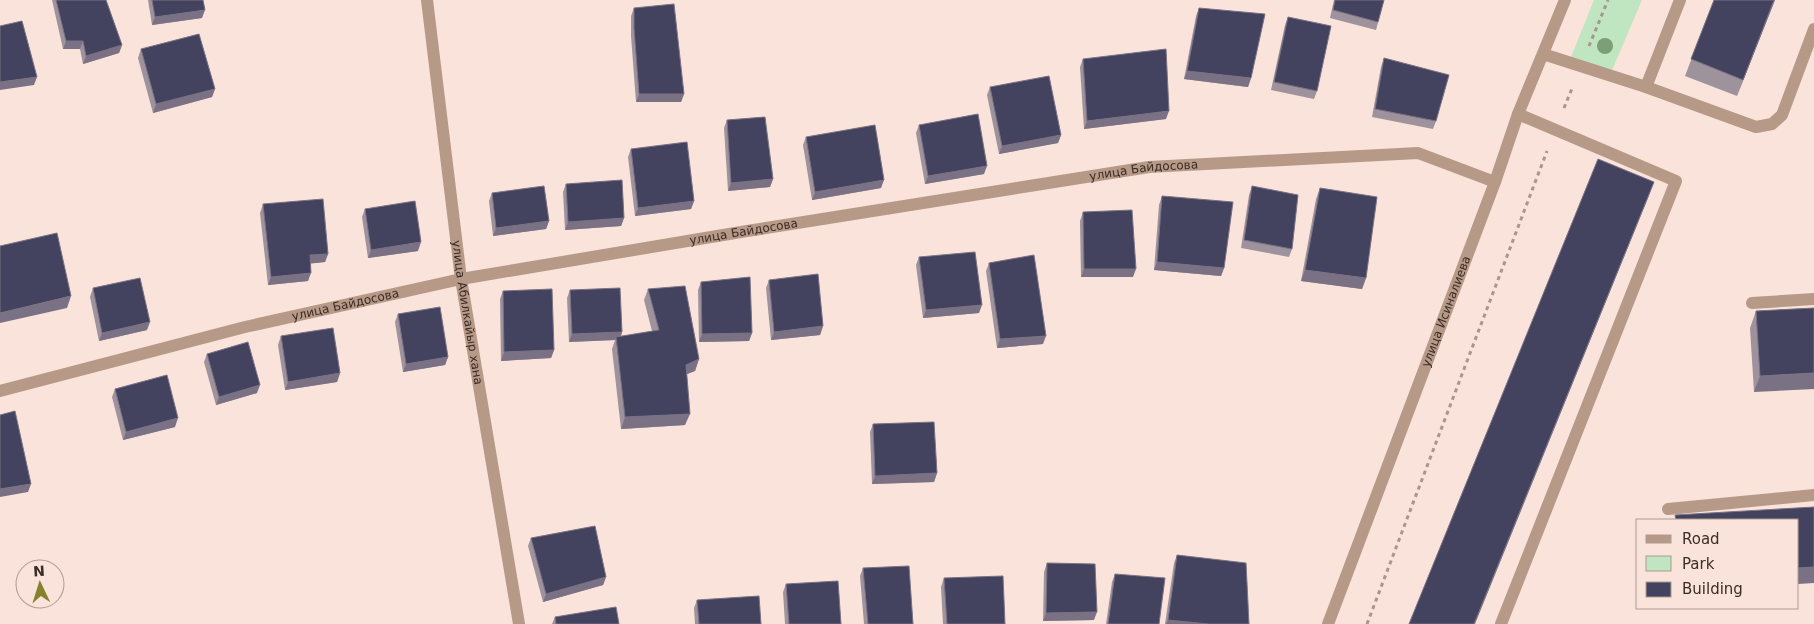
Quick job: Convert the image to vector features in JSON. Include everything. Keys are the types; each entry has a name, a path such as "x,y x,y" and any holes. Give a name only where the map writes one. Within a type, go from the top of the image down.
{"street":[{"name":"улица Абилкайыр хана","path":"427,0 461,279 519,624"},
{"name":"улица Исиналиева","path":"1328,624 1495,182 1518,114 1565,0"},
{"path":"1646,87 1680,0"},
{"path":"1543,54 1646,87 1756,127 1772,124 1782,115 1814,29"},
{"path":"1502,624 1676,181 1518,114"},
{"name":"улица Байдосова","path":"0,390 245,328 461,279 751,230 1149,167 1418,153 1495,182"},
{"path":"1752,303 1814,299"},
{"path":"1668,509 1814,495"}],"path":[{"path":"1367,624 1555,130 1608,0"}],"green space":[{"path":"1594,0 1642,0 1610,75 1569,62"}],"building":[{"path":"56,0 106,0 122,45 86,56 83,41 66,41"},
{"path":"152,0 203,0 205,10 155,17"},
{"path":"1335,0 1384,0 1378,22 1333,10"},
{"path":"1714,0 1774,0 1743,80 1691,59"},
{"path":"674,4 684,94 639,94 634,8"},
{"path":"1199,8 1265,14 1251,78 1187,71"},
{"path":"1288,17 1331,26 1317,91 1274,82"},
{"path":"22,21 37,77 0,82 0,26"},
{"path":"199,34 215,89 156,104 141,49"},
{"path":"1166,49 1169,111 1087,121 1083,59"},
{"path":"1384,58 1449,75 1436,121 1375,109"},
{"path":"1049,76 1061,135 1002,146 990,87"},
{"path":"978,114 987,166 928,176 919,125"},
{"path":"765,117 773,179 731,183 727,120"},
{"path":"875,125 884,180 815,192 806,137"},
{"path":"687,142 694,201 638,208 631,149"},
{"path":"1598,159 1654,182 1474,624 1409,624"},
{"path":"622,180 624,218 568,222 566,184"},
{"path":"544,186 549,221 496,228 492,193"},
{"path":"1252,186 1298,195 1292,249 1244,240"},
{"path":"1320,188 1377,197 1366,278 1305,270"},
{"path":"1162,196 1233,202 1224,268 1157,262"},
{"path":"323,199 328,254 310,255 311,273 271,277 263,204"},
{"path":"415,201 421,242 371,250 365,209"},
{"path":"1132,210 1136,269 1084,269 1083,212"},
{"path":"57,233 71,296 0,313 0,246"},
{"path":"975,252 982,305 926,310 919,257"},
{"path":"1034,255 1046,336 1000,339 989,263"},
{"path":"818,274 823,326 774,332 769,280"},
{"path":"750,277 752,333 702,334 701,282"},
{"path":"140,278 150,322 102,333 93,288"},
{"path":"685,286 699,359 686,365 690,414 625,417 616,337 659,330 648,289"},
{"path":"620,288 622,332 572,334 570,290"},
{"path":"552,289 554,350 504,352 503,291"},
{"path":"440,307 448,357 406,364 398,314"},
{"path":"1814,308 1814,373 1760,376 1756,311"},
{"path":"333,328 340,373 288,382 281,336"},
{"path":"248,342 260,385 219,397 207,354"},
{"path":"167,375 178,418 126,432 115,389"},
{"path":"15,411 31,484 0,489 0,415"},
{"path":"934,422 937,473 875,476 873,424"},
{"path":"1814,507 1814,567 1799,568 1799,519 1676,519 1675,515"},
{"path":"595,526 606,577 546,594 531,538"},
{"path":"1177,555 1246,563 1249,624 1209,624 1168,620"},
{"path":"1047,563 1095,564 1097,612 1046,613"},
{"path":"909,566 913,624 868,624 863,568"},
{"path":"1115,574 1165,578 1159,624 1108,624"},
{"path":"1003,576 1005,624 947,624 944,578"},
{"path":"838,581 841,624 789,624 786,584"},
{"path":"759,596 761,624 699,624 697,600"},
{"path":"616,607 619,624 556,624 555,617"}]}
